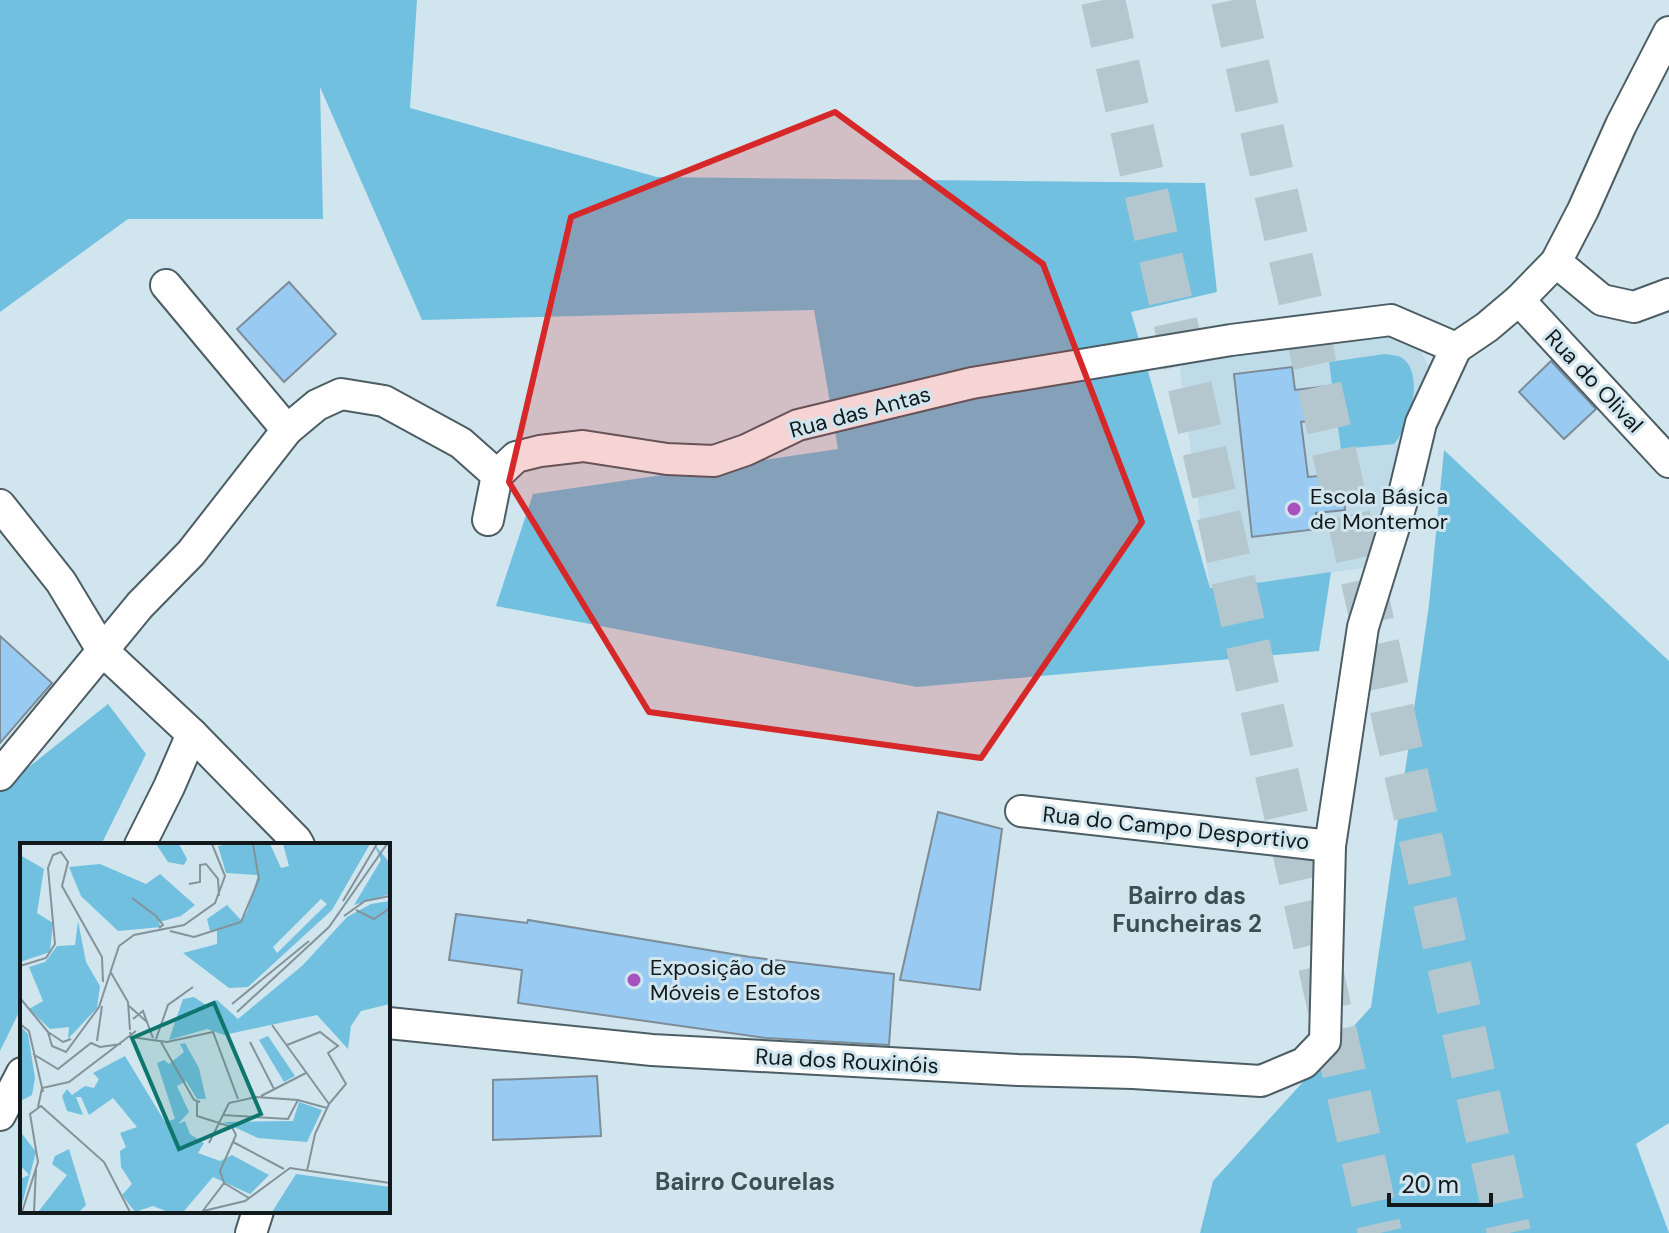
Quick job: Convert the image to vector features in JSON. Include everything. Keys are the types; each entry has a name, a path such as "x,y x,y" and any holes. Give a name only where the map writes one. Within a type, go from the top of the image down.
{"street":[{"path":"1330,846 1363,627 1403,498 1421,423 1456,348 1519,300 1556,262 1669,32"},
{"path":"1556,262 1602,300 1634,307 1669,294"},
{"path":"166,285 287,430"},
{"name":"Rua do Olival","path":"1519,300 1669,462"},
{"name":"Rua das Antas","path":"497,475 516,457 583,446 667,459 714,461 746,450 798,425 972,383 1231,340 1391,320 1456,348"},
{"path":"0,775 140,605 191,553 287,430 317,405 341,394 384,401 461,443 497,475 488,520"},
{"path":"0,505 61,582 102,650 192,734 298,843"},
{"path":"141,843 192,734"},
{"name":"Rua do Campo Desportivo","path":"1021,811 1330,846"},
{"name":"Rua dos Rouxinóis","path":"390,1023 652,1050 1261,1081 1304,1063 1325,1041 1330,846"},
{"path":"0,1115 20,1077"},
{"path":"251,1233 257,1213"}],"highlighted area":[{"path":"835,112 1043,264 1142,522 981,758 649,712 509,482 571,217"}],"shaded area":[{"path":"0,0 417,0 410,108 657,177 1205,183 1217,292 1131,312 1210,588 1331,572 1319,651 917,687 496,606 533,494 838,449 814,310 422,320 320,87 323,219 128,219 0,312"},
{"name":"Escola Básica de Montemor","path":"1391,334 1412,342 1422,353 1431,379 1370,567 1210,588 1180,372 1182,364"},
{"path":"1385,354 1406,361 1413,378 1413,399 1405,427 1394,444 1341,449 1329,362"},
{"path":"1444,450 1669,661 1669,1123 1636,1144 1669,1233 1200,1233 1213,1181 1371,1007 1429,605"},
{"path":"108,704 146,754 102,843 20,843 20,1010 0,1051 0,790"}],"building":[{"path":"289,282 336,334 284,382 237,329"},
{"path":"1551,361 1596,409 1564,439 1519,392"},
{"path":"1292,367 1295,390 1328,386 1331,419 1301,422 1308,477 1341,474 1345,510 1316,513 1318,529 1252,537 1234,374"},
{"path":"0,636 52,683 0,743"},
{"path":"938,812 1002,829 980,990 900,980"},
{"path":"456,914 527,923 528,920 750,957 894,974 889,1045 766,1038 518,1003 522,970 449,960"},
{"path":"597,1076 601,1136 493,1140 493,1080"}],"tunnel":[{"path":"1103,0 1380,1233"},
{"path":"1233,0 1509,1233"}],"place":[{"name":"Escola Básica de Montemor","path":"1294,509"},
{"name":"Exposição de Móveis e Estofos","path":"634,980"}],"district":[{"name":"Bairro das Funcheiras 2","path":"1187,909"},
{"name":"Bairro Courelas","path":"745,1181"}]}
